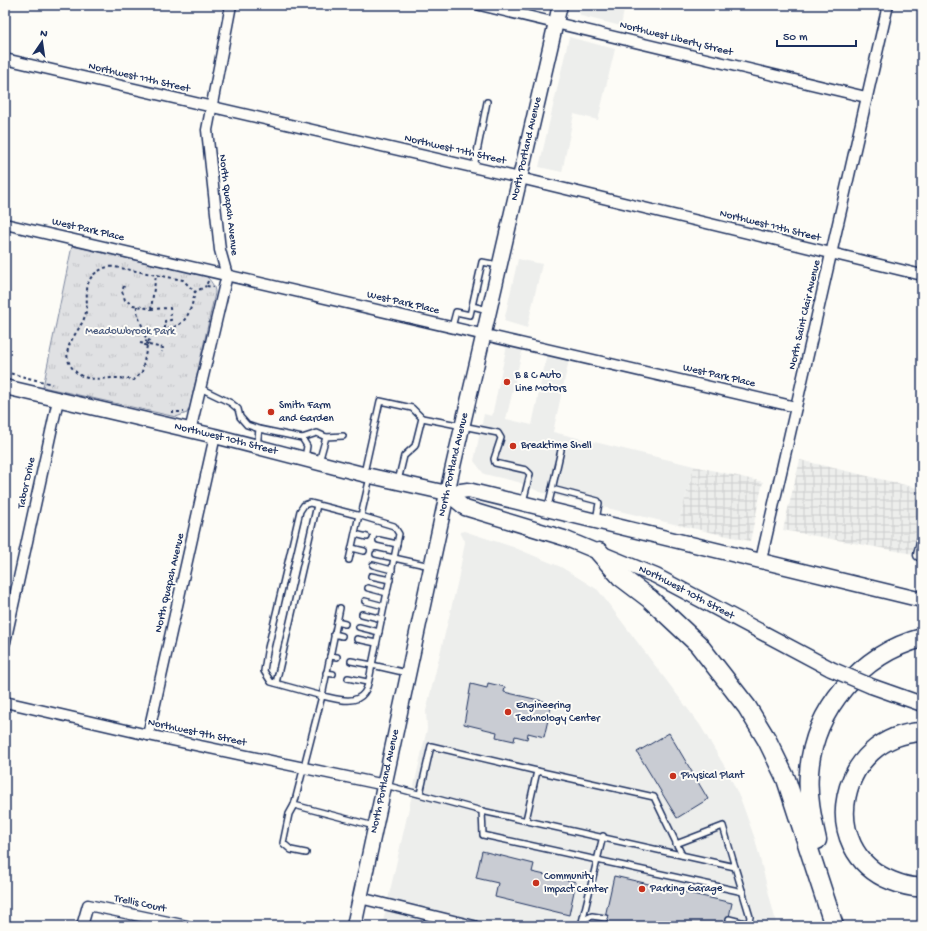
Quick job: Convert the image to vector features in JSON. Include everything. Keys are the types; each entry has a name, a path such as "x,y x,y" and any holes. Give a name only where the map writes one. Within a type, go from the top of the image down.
{"highway":[{"path":"600,552 621,577 650,599 698,644 747,707 767,740 786,779 836,926"},
{"path":"836,926 808,796 812,751 818,729 829,710 860,671 895,648 922,638"},
{"path":"922,732 906,734 884,742 862,761 848,788 845,810 849,835 855,850 863,860 884,878 901,885 922,887"}],"main road":[{"name":"North Portland Avenue","path":"354,926 462,425 560,5"},
{"name":"Northwest 10th Street","path":"5,388 190,430 367,475 447,493 468,490 548,508 922,600"},
{"name":"Northwest 10th Street","path":"447,493 465,508 546,532 600,552 656,576 830,668 871,686 922,704"}],"street":[{"name":"North Quapah Avenue","path":"190,430 227,275 220,250 207,130 232,5"},
{"name":"Northwest Liberty Street","path":"480,5 866,97"},
{"name":"North Saint Clair Avenue","path":"761,560 888,5"},
{"name":"Northwest 11th Street","path":"5,59 474,167 922,275"},
{"name":"West Park Place","path":"5,224 796,407"},
{"name":"Tabor Drive","path":"5,642 58,400"},
{"name":"North Quapah Avenue","path":"148,735 215,436"},
{"path":"919,555 922,542"},
{"name":"Northwest 9th Street","path":"5,702 148,735 385,785"},
{"path":"360,898 452,923 474,926"},
{"name":"Trellis Court","path":"82,926 88,905 187,926"}],"lane":[{"path":"474,167 487,102"},
{"path":"452,327 456,312 470,315 482,262 499,266"},
{"path":"472,306 489,310"},
{"path":"200,388 231,403 238,409 240,417 247,425 302,438 317,433 326,437 343,436"},
{"path":"349,560 360,516 380,401 412,408 422,418 498,433 501,438 494,459 495,463 526,470 530,474 523,503"},
{"path":"398,482 404,456 415,446 422,418"},
{"path":"257,447 259,429"},
{"path":"319,463 326,437"},
{"path":"302,438 307,446 305,459"},
{"path":"548,508 561,450"},
{"path":"552,489 598,501 599,503 596,520"},
{"path":"310,503 317,505 394,526 400,534 365,693 359,698 349,700 322,696 271,682 264,671 292,538 300,511 304,505 310,503"},
{"path":"276,683 317,505"},
{"path":"355,534 367,537"},
{"path":"379,540 397,544"},
{"path":"352,548 364,551"},
{"path":"376,554 431,566"},
{"path":"373,565 392,570"},
{"path":"371,576 390,580"},
{"path":"368,588 387,593"},
{"path":"365,602 384,606"},
{"path":"306,853 291,850 283,843 288,814 294,805 305,768 322,696 340,608"},
{"path":"362,614 382,618"},
{"path":"337,622 345,624"},
{"path":"359,627 379,632"},
{"path":"334,634 342,636"},
{"path":"357,639 376,644"},
{"path":"330,656 337,658"},
{"path":"351,661 408,673"},
{"path":"326,673 333,674"},
{"path":"348,678 367,682"},
{"path":"420,794 431,746 537,771 654,796 682,855"},
{"path":"526,820 537,771"},
{"path":"385,785 482,811 603,836 735,867"},
{"path":"294,805 376,826"},
{"path":"482,811 483,835 743,892"},
{"path":"676,844 722,826 750,917 748,925 728,919"},
{"path":"581,926 603,836"},
{"path":"583,920 592,916 605,918"}],"path":[{"path":"137,306 138,318 145,330 146,343 148,346 142,372 134,380 90,379 80,375 73,369 67,354 72,338 85,316 87,286 92,275 109,266 183,280 195,292"},
{"path":"151,309 156,275"},
{"path":"124,286 122,291 125,300 137,306 151,309 170,308 171,320 165,321 166,329"},
{"path":"146,343 153,333 177,326 186,318 195,292 206,286"},
{"path":"145,330 153,333"},
{"path":"140,343 146,343"},
{"path":"146,343 148,346 163,348 162,352"}],"shaded area":[{"path":"578,5 625,5 621,26 581,16 577,8"},
{"path":"569,37 615,49 598,120 574,114 562,172 539,167"},
{"path":"518,259 542,264 527,328 504,321"},
{"path":"507,345 523,348 506,419 532,425 547,354 569,360 553,432 694,466 678,525 540,492 518,482 484,474 474,461 484,414 492,416"},
{"path":"800,460 922,489 922,512 913,554 783,530"},
{"path":"694,466 763,482 750,541 678,525"},
{"path":"464,531 513,547 561,567 598,590 700,725 728,772 742,803 755,839 777,926 382,926 427,729 426,711 458,580 465,542 460,532"}],"green space":[{"name":"Meadowbrook Park","path":"72,246 206,276 211,282 215,293 190,406 187,413 176,417 43,387"}],"building":[{"name":"Engineering Technology Center","path":"488,683 505,687 504,692 552,703 544,737 528,733 527,739 515,736 514,741 496,737 497,732 464,724 471,684 487,688"},
{"name":"Physical Plant","path":"669,733 708,799 677,818 637,752"},
{"name":"Community Impact Center","path":"482,851 534,864 532,872 576,882 569,915 495,897 498,883 476,878"},
{"name":"Parking Garage","path":"614,876 732,903 727,926 603,926"}],"place":[{"name":"B & C Auto Line Motors","path":"507,382"},
{"name":"Smith Farm and Garden","path":"271,412"},
{"name":"Breaktime Shell","path":"513,446"},
{"name":"Engineering Technology Center","path":"508,712"},
{"name":"Physical Plant","path":"673,776"},
{"name":"Community Impact Center","path":"536,883"},
{"name":"Parking Garage","path":"642,889"}]}
